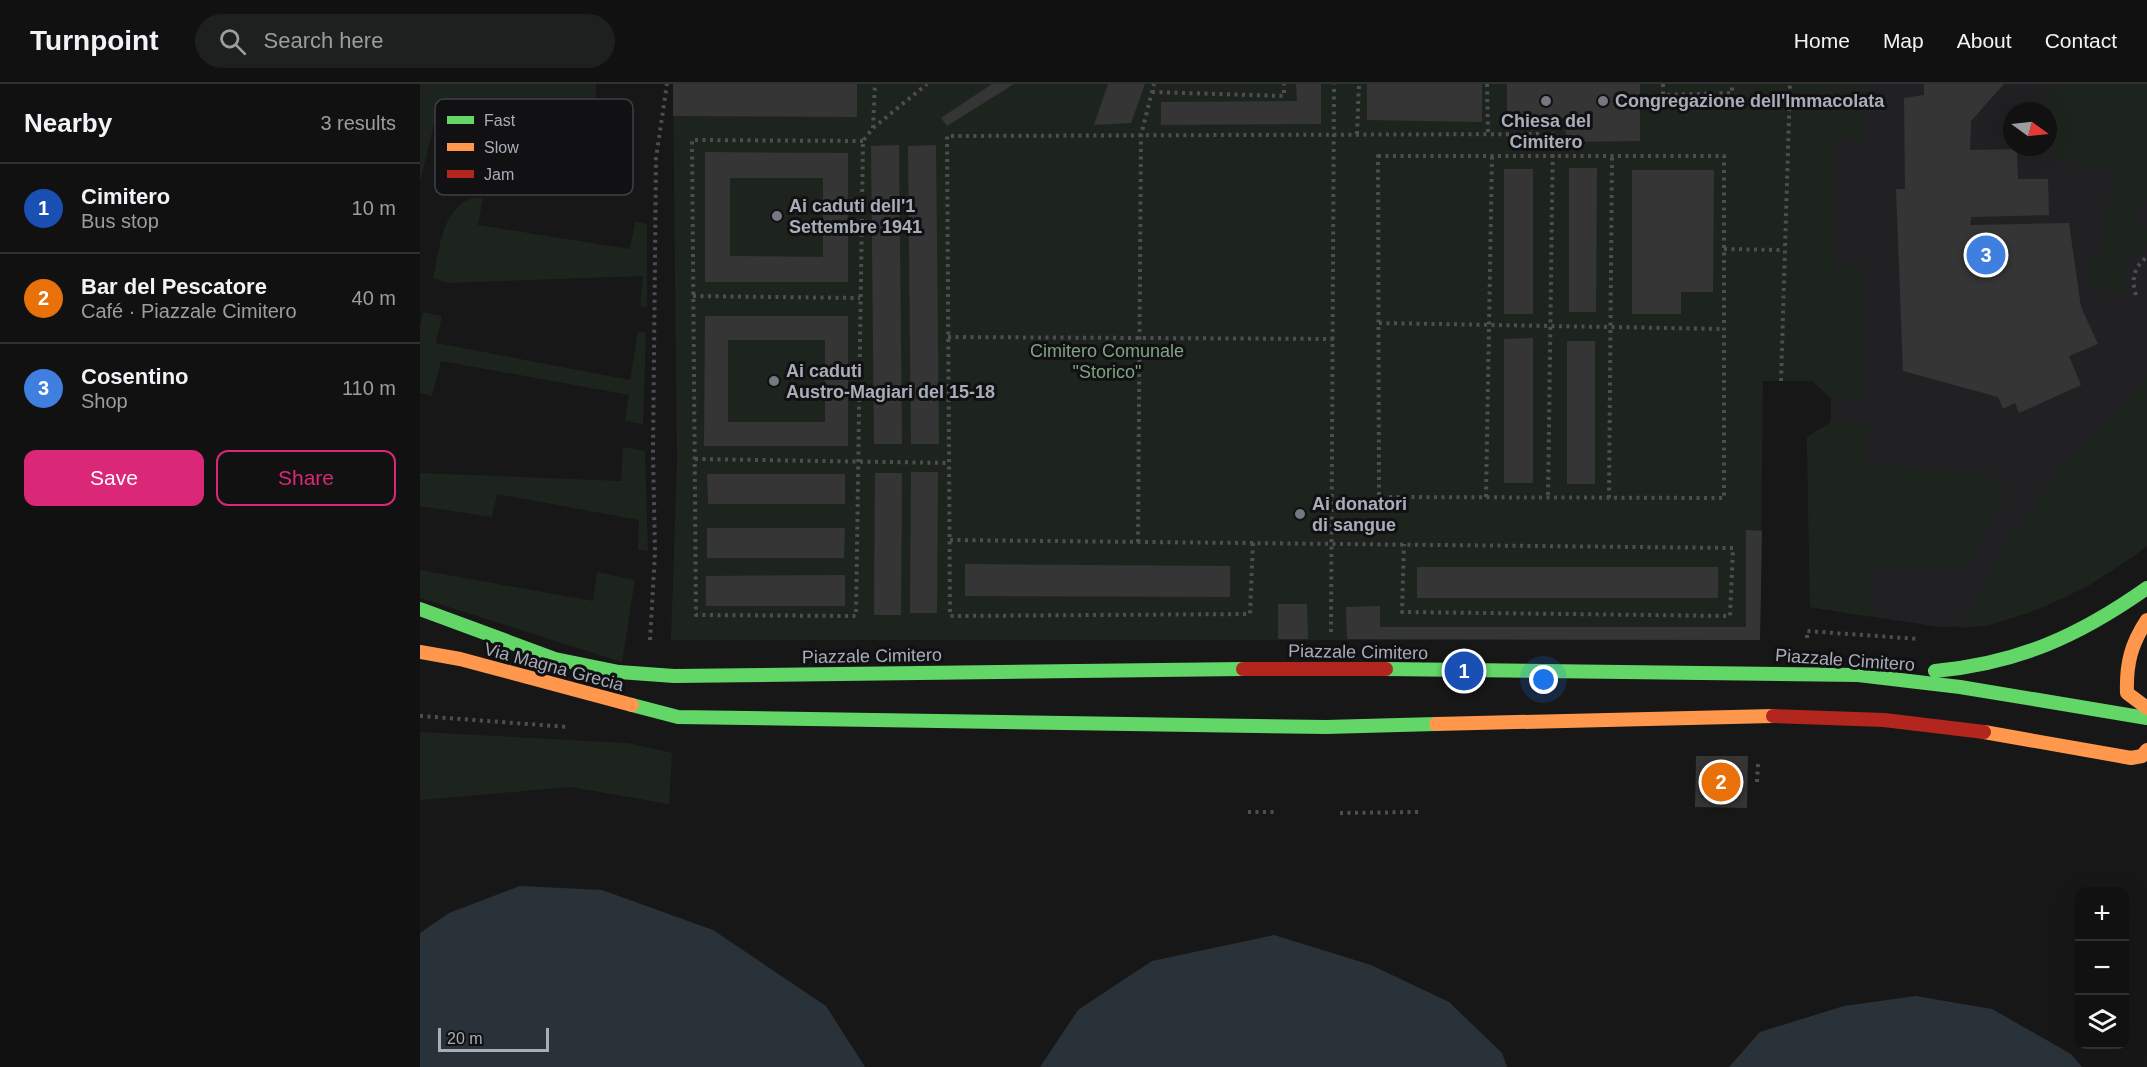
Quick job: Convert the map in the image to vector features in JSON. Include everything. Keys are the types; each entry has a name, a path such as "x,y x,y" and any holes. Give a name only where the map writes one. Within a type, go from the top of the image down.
{"street":[{"path":"1858,675 1959,670 2016,658 2049,648 2110,615 2147,588"},
{"name":"Via Magna Grecia","path":"420,609 555,659 619,672 674,676"},
{"path":"2147,620 2125,663 2127,693 2147,708"},
{"name":"Via Magna Grecia","path":"420,652 460,659 678,717 1326,727 1801,715 1855,716 2030,738 2131,758 2142,756 2147,750"},
{"name":"Piazzale Cimitero","path":"674,676 1329,668 1858,675 1960,687 2147,718"}],"path":[{"path":"649,619 656,553 653,453 656,158 668,84"},
{"path":"873,128 874,84"},
{"path":"863,141 692,140 696,615 856,616 863,141 873,128 927,84"},
{"path":"1138,542 1141,135 1154,84"},
{"path":"1152,93 1284,96 1284,84"},
{"path":"1330,639 1333,544 1335,84"},
{"path":"1357,134 1359,84"},
{"path":"1487,84 1488,133"},
{"path":"1663,84 1663,95 1732,93 1732,84"},
{"path":"1781,381 1790,84"},
{"path":"1253,543 1250,614 950,616 947,136 1553,134 1548,498"},
{"path":"1378,156 1492,156 1724,156 1724,498 1380,497 1378,156"},
{"path":"1486,497 1492,156"},
{"path":"1609,498 1612,156"},
{"path":"1724,249 1784,250"},
{"path":"2136,295 2133,284 2135,272 2138,263 2147,257"},
{"path":"693,296 861,298"},
{"path":"1379,324 1724,329"},
{"path":"948,337 1334,339"},
{"path":"695,459 950,463"},
{"path":"950,540 1404,544 1733,548 1730,616 1402,612 1404,544"},
{"path":"1804,674 1807,631 1920,639"},
{"path":"420,716 572,727"},
{"path":"1757,782 1758,764"},
{"path":"1248,812 1278,812"},
{"path":"1340,813 1419,812"}],"shaded area":[{"path":"1815,84 2147,84 2147,546 2090,585 2047,605 1987,626 1939,627 1810,607 1807,437 1831,422 1831,398 1812,381"},
{"path":"520,886 602,890 713,930 826,1006 865,1067 420,1067 420,933 449,913"},
{"path":"1274,935 1371,965 1449,1002 1502,1053 1507,1067 1040,1067 1078,1010 1152,961"},
{"path":"1916,996 1992,1009 2071,1054 2082,1067 1729,1067 1760,1032 1844,1006"}],"green space":[{"path":"420,84 596,84 596,99 435,99 435,124 420,182"},
{"name":"Cimitero Comunale \"Storico\"","path":"673,84 1863,84 1862,139 1835,137 1834,266 1861,267 1862,398 1831,398 1812,381 1763,381 1760,640 671,640 677,462"},
{"path":"2053,84 2147,84 2147,197 2128,213 2147,228 2147,243 2130,260 2121,295 2091,287 2088,260 2100,261 2116,166 2062,162 2055,156 2057,156 2057,102 2044,102"},
{"path":"472,198 483,198 478,225 630,249 635,222 647,224 647,307 640,306 643,276 448,283 433,278 440,243 448,221 454,211"},
{"path":"423,312 442,316 436,343 630,380 638,331 646,333 643,424 625,421 629,395 441,361 432,396 420,393 420,326"},
{"path":"2147,378 2147,546 2102,576 2044,607 2003,621 1960,628 2004,547 2062,469"},
{"path":"1831,422 1867,423 1866,464 1981,473 1995,481 2007,497 1991,519 1965,569 1872,568 1871,617 1810,607 1807,437"},
{"path":"623,447 645,451 648,551 638,550 639,520 497,494 492,517 420,506 420,473 621,481"},
{"path":"420,570 593,601 597,572 635,580 622,662 420,598"},
{"path":"420,732 628,743 672,753 669,804 571,787 420,800"}],"building":[{"path":"673,84 857,84 857,117 673,116"},
{"path":"992,84 1014,84 947,126 941,118"},
{"path":"1108,84 1145,84 1131,123 1094,125"},
{"path":"1296,84 1321,84 1321,124 1161,125 1161,102 1297,101"},
{"path":"1367,84 1482,84 1482,122 1367,120"},
{"name":"Congregazione dell'Immacolata","path":"1507,84 1640,84 1640,141 1566,142 1565,118 1507,118"},
{"path":"1924,84 2004,84 1971,121 1970,150 2003,149 2003,156 2017,156 2018,179 2048,179 2049,215 1971,217 1970,225 2069,223 2081,307 2098,344 2069,356 2081,385 2019,413 2015,403 2003,409 1998,397 1903,371 1896,189 1905,189 1904,98 1924,95"},
{"path":"899,145 902,444 874,444 871,146"},
{"path":"936,145 939,444 911,444 908,146"},
{"path":"705,152 848,153 848,282 705,282","holes":["730,178 823,178 823,257 730,256"]},
{"path":"1569,168 1597,168 1596,312 1569,312"},
{"path":"1504,169 1533,169 1533,314 1504,314"},
{"path":"1632,170 1714,170 1713,292 1681,292 1681,314 1632,314"},
{"path":"705,316 848,316 848,446 704,446","holes":["728,340 825,340 825,422 728,422"]},
{"path":"1533,338 1533,483 1504,483 1504,339"},
{"path":"1567,341 1595,341 1595,484 1567,484"},
{"path":"911,472 938,472 937,613 910,613"},
{"path":"875,473 902,473 901,615 874,615"},
{"path":"707,474 845,474 845,504 708,504"},
{"path":"707,528 845,528 844,558 707,558"},
{"path":"1746,530 1762,531 1760,640 1347,639 1346,607 1380,606 1380,627 1746,627"},
{"path":"965,564 1230,566 1230,597 965,596"},
{"path":"1417,567 1718,567 1718,598 1417,598"},
{"path":"845,575 845,606 706,606 706,576"},
{"path":"1278,604 1307,604 1308,639 1278,639"},
{"path":"1696,756 1748,756 1747,808 1695,807"}],"traffic: fast":[{"path":"1935,671 1994,661 2047,644 2097,620 2147,588"},
{"path":"420,609 555,659 619,672 674,676 1243,669"},
{"path":"1386,669 1858,675 1960,687 2147,718"},
{"path":"632,705 678,717 1326,727 1436,724"}],"traffic: slow":[{"path":"2147,620 2133,646 2127,683 2127,693 2147,708"},
{"path":"420,652 460,659 632,705"},
{"path":"1436,724 1773,716"},
{"path":"1984,732 2131,758 2142,756 2147,750"}],"traffic: jam":[{"path":"1243,669 1386,669"},
{"path":"1773,716 1884,720 1984,732"}],"place":[{"name":"Chiesa del Cimitero","path":"1546,101"},
{"name":"Congregazione dell'Immacolata","path":"1603,101"},
{"name":"Ai caduti dell'1 Settembre 1941","path":"777,216"},
{"name":"Cosentino","path":"1986,255"},
{"name":"Ai caduti Austro-Magiari del 15-18","path":"774,381"},
{"name":"Ai donatori di sangue","path":"1300,514"},
{"name":"Cimitero","path":"1464,671"},
{"name":"Bar del Pescatore","path":"1721,782"}]}
